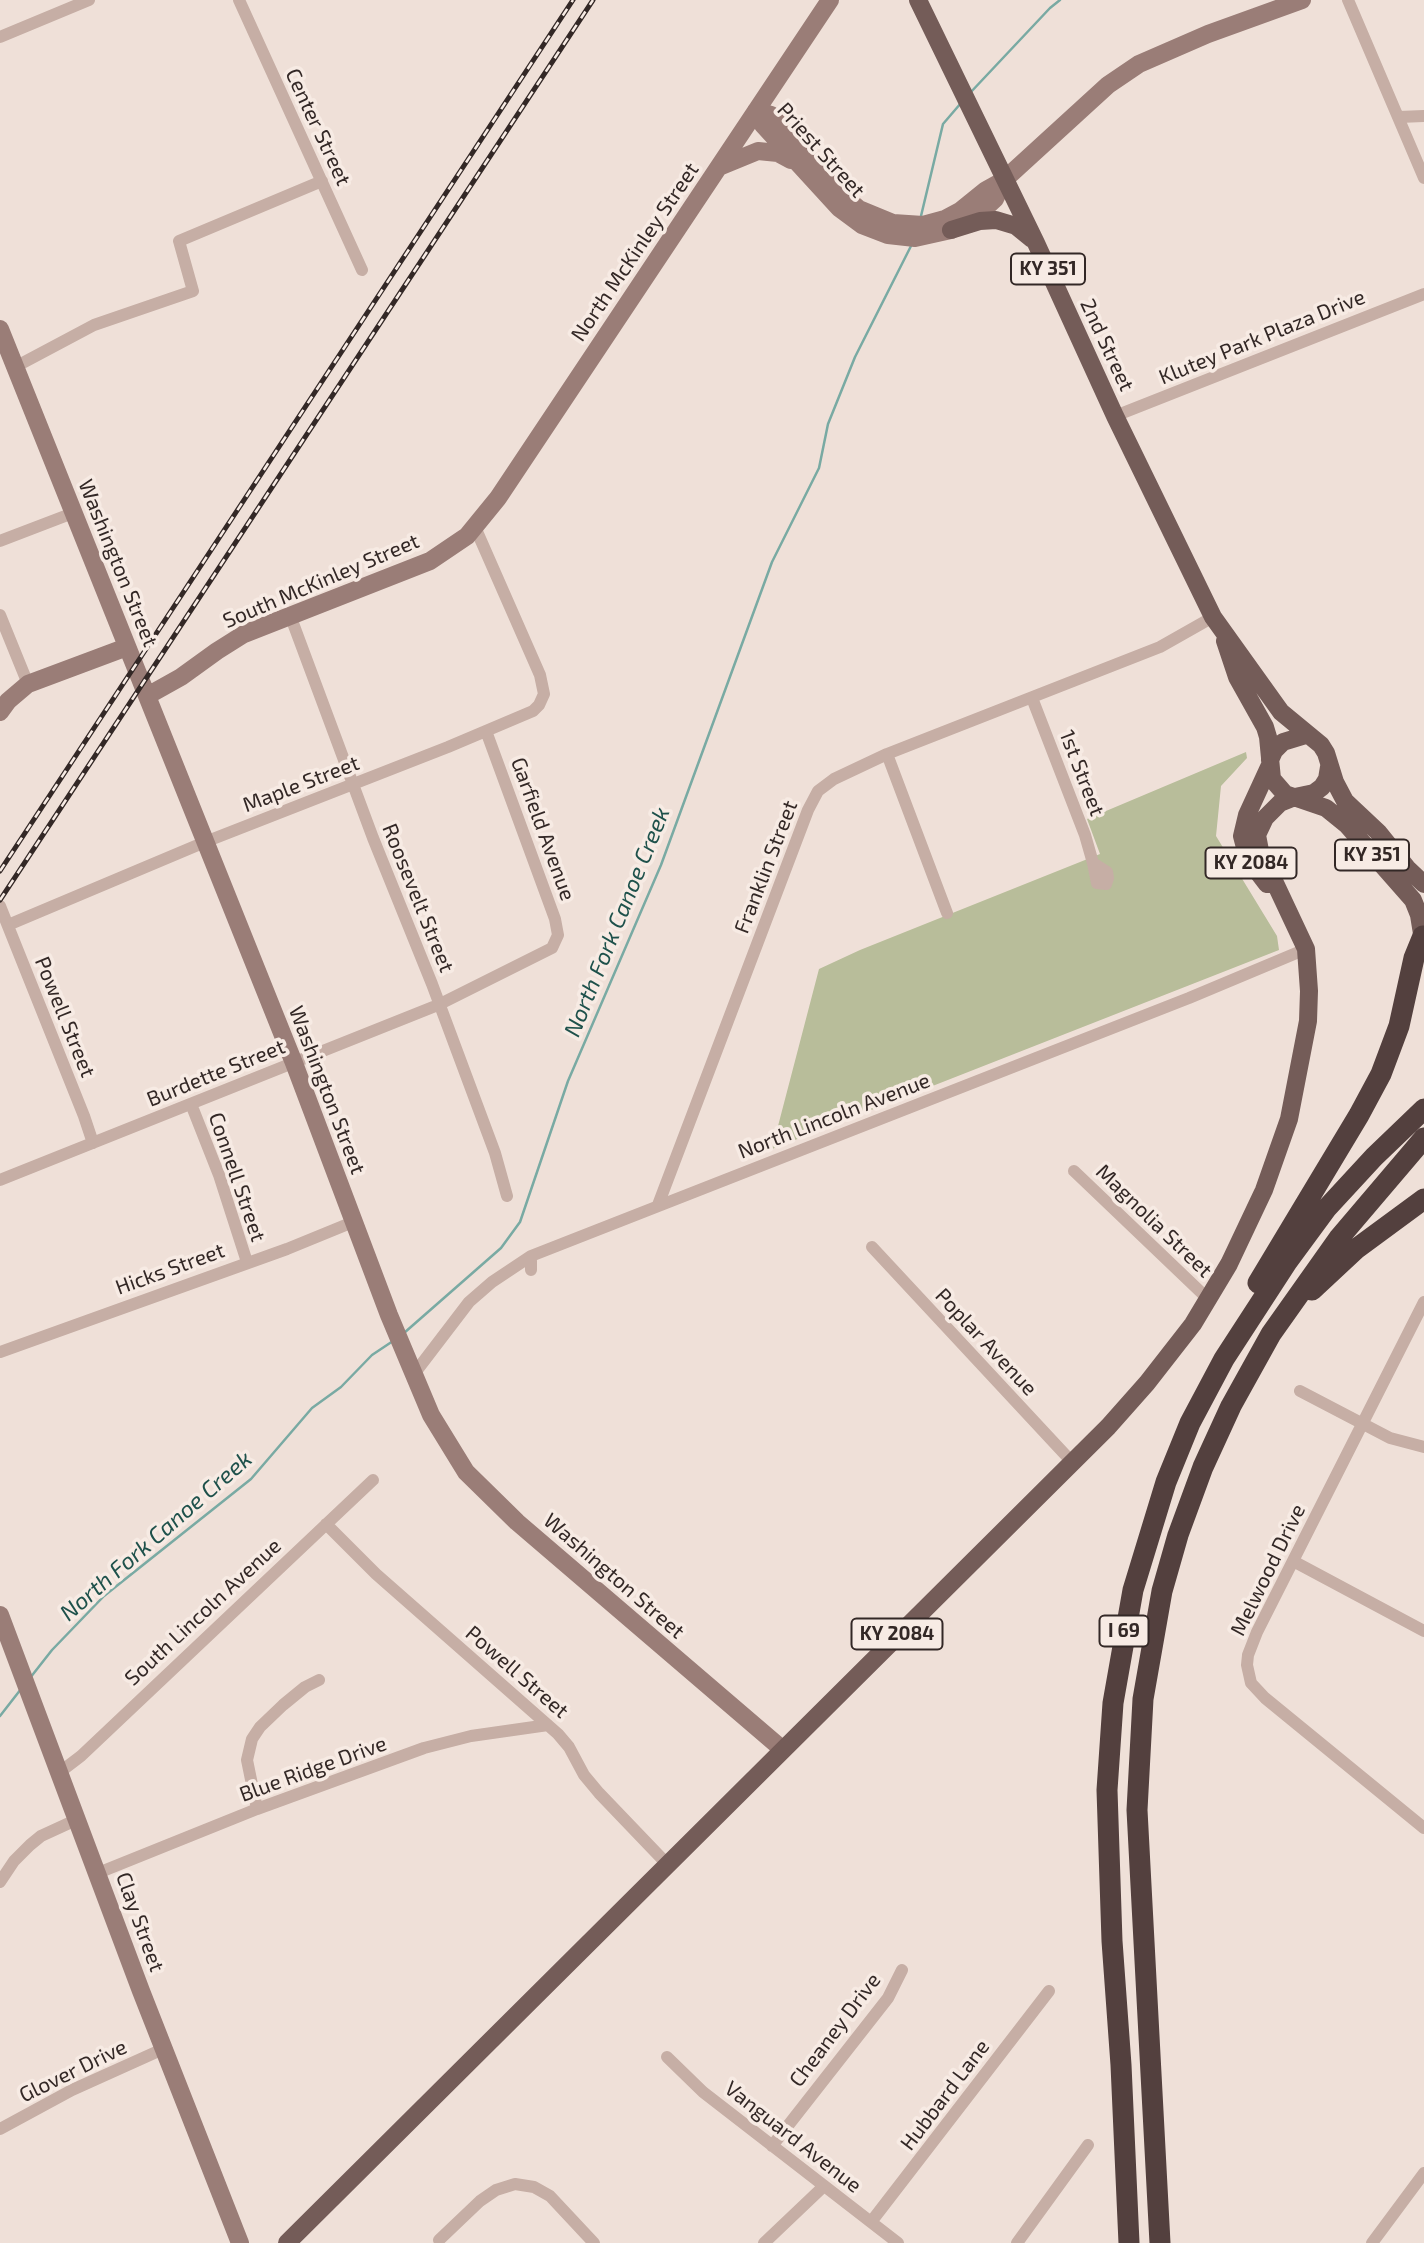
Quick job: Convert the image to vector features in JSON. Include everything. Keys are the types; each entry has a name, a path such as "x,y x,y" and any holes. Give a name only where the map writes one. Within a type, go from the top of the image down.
{"highway":[{"path":"1189,1423 1242,1310 1381,1074 1399,1026 1414,958 1424,938"},
{"name":"I 69","path":"1129,2243 1112,1941 1107,1790 1116,1675 1133,1590 1166,1482 1189,1423 1224,1359 1326,1209 1374,1157 1424,1109"},
{"name":"I 69","path":"1160,2243 1137,1822 1143,1699 1162,1591 1189,1503 1217,1436 1262,1351 1303,1287 1339,1238 1424,1138"},
{"path":"1262,1351 1301,1300 1323,1278 1356,1249 1424,1199"}],"main road":[{"name":"2nd Street","path":"918,0 1036,243 1115,415 1218,624 1237,677 1265,727 1272,779 1277,788 1326,808 1347,825 1413,900 1424,938"},
{"path":"945,228 996,220 1016,226 1036,243"},
{"name":"2nd Street","path":"1218,624 1281,712 1321,746 1345,801 1424,884"},
{"path":"1270,762 1274,751 1283,742 1306,735"},
{"name":"KY 2084","path":"1270,762 1247,815 1242,836 1248,859 1290,919"},
{"path":"1295,797 1305,797 1322,787 1329,767"},
{"name":"KY 2084","path":"287,2243 1072,1462 1147,1383 1192,1324 1229,1264 1253,1215 1289,1119 1308,1021 1306,949 1260,851 1257,835 1270,812 1280,803 1295,797"}],"street":[{"path":"0,37 89,0"},
{"name":"Center Street","path":"239,0 362,270"},
{"name":"North McKinley Street","path":"475,527 498,498 830,0"},
{"name":"Priest Street","path":"756,111 763,125 797,164 850,217 868,228 890,229 923,225 945,228 981,212 995,199 1004,180 1108,85 1139,64 1208,34 1302,0"},
{"path":"1348,0 1424,178"},
{"name":"Priest Street","path":"756,111 771,115 849,201 890,229"},
{"path":"1399,117 1424,116"},
{"path":"719,167 750,153 767,151 778,153 797,164"},
{"path":"15,367 94,325 193,291 179,241 322,181"},
{"name":"Klutey Park Plaza Drive","path":"1115,415 1424,294"},
{"name":"Washington Street","path":"0,328 294,1063 389,1315 431,1415 466,1472 536,1540 782,1749"},
{"path":"0,541 73,513"},
{"name":"South McKinley Street","path":"147,696 181,677 244,634 430,561 455,546 475,527"},
{"name":"Maple Street","path":"8,925 205,842 533,711 543,698 544,686 475,527"},
{"path":"0,615 28,684"},
{"name":"Roosevelt Street","path":"290,615 352,784 495,1153 507,1196"},
{"name":"Franklin Street","path":"658,1205 812,800 818,791 834,779 887,754 1218,624"},
{"path":"0,712 8,701 28,684 127,647"},
{"name":"1st Street","path":"1032,698 1085,835 1093,863"},
{"name":"Garfield Avenue","path":"486,731 555,919 558,934 556,941"},
{"path":"887,754 947,913"},
{"name":"Powell Street","path":"0,906 93,1143"},
{"name":"Burdette Street","path":"0,1180 438,1005 546,952 556,941"},
{"name":"North Lincoln Avenue","path":"414,1374 470,1301 492,1282 531,1256 1189,998 1306,949"},
{"name":"Connell Street","path":"191,1104 219,1175 247,1262"},
{"name":"Magnolia Street","path":"1074,1171 1208,1299"},
{"name":"Hicks Street","path":"0,1352 288,1249 353,1222"},
{"name":"Poplar Avenue","path":"872,1247 1072,1462"},
{"path":"531,1256 531,1270"},
{"name":"Melwood Drive","path":"1422,1821 1283,1714 1251,1683 1248,1655 1424,1302"},
{"path":"1300,1391 1390,1438 1424,1447"},
{"name":"South Lincoln Avenue","path":"60,1772 81,1756 373,1480"},
{"name":"Powell Street","path":"326,1524 376,1574 564,1740 598,1793 667,1864"},
{"path":"1293,1561 1424,1631"},
{"name":"Clay Street","path":"0,1615 163,2049 240,2243"},
{"path":"257,1809 247,1760 252,1739 260,1727 283,1705 319,1679"},
{"name":"Blue Ridge Drive","path":"97,1873 257,1809 448,1741 521,1727 548,1725"},
{"path":"0,1882 30,1844 78,1819"},
{"name":"Cheaney Drive","path":"772,2146 888,1998 902,1970"},
{"name":"Hubbard Lane","path":"871,2222 1049,1991"},
{"name":"Glover Drive","path":"0,2129 72,2090 163,2049"},
{"name":"Vanguard Avenue","path":"667,2057 703,2092 898,2243"},
{"path":"1017,2243 1088,2145"},
{"path":"1372,2243 1424,2173"},
{"path":"439,2240 480,2201 496,2190 515,2184 534,2187 550,2196 594,2243"},
{"path":"764,2243 824,2186"}],"green space":[{"path":"1246,752 1247,758 1221,786 1216,836 1277,936 1279,950 772,1149 819,969 1100,854 1087,819"}],"waterway":[{"name":"North Fork Canoe Creek","path":"970,93 1060,0"},
{"name":"North Fork Canoe Creek","path":"921,216 943,124 961,103"},
{"name":"North Fork Canoe Creek","path":"404,1333 501,1248 520,1222 568,1081 661,865 772,562 819,468 828,424 855,357 911,246"},
{"name":"North Fork Canoe Creek","path":"30,1678 52,1650 104,1596 251,1479 312,1408 341,1387 372,1355 393,1341"},
{"name":"North Fork Canoe Creek","path":"0,1716 21,1689"}],"railway":[{"path":"0,871 573,0"},
{"path":"0,900 593,0"}]}
